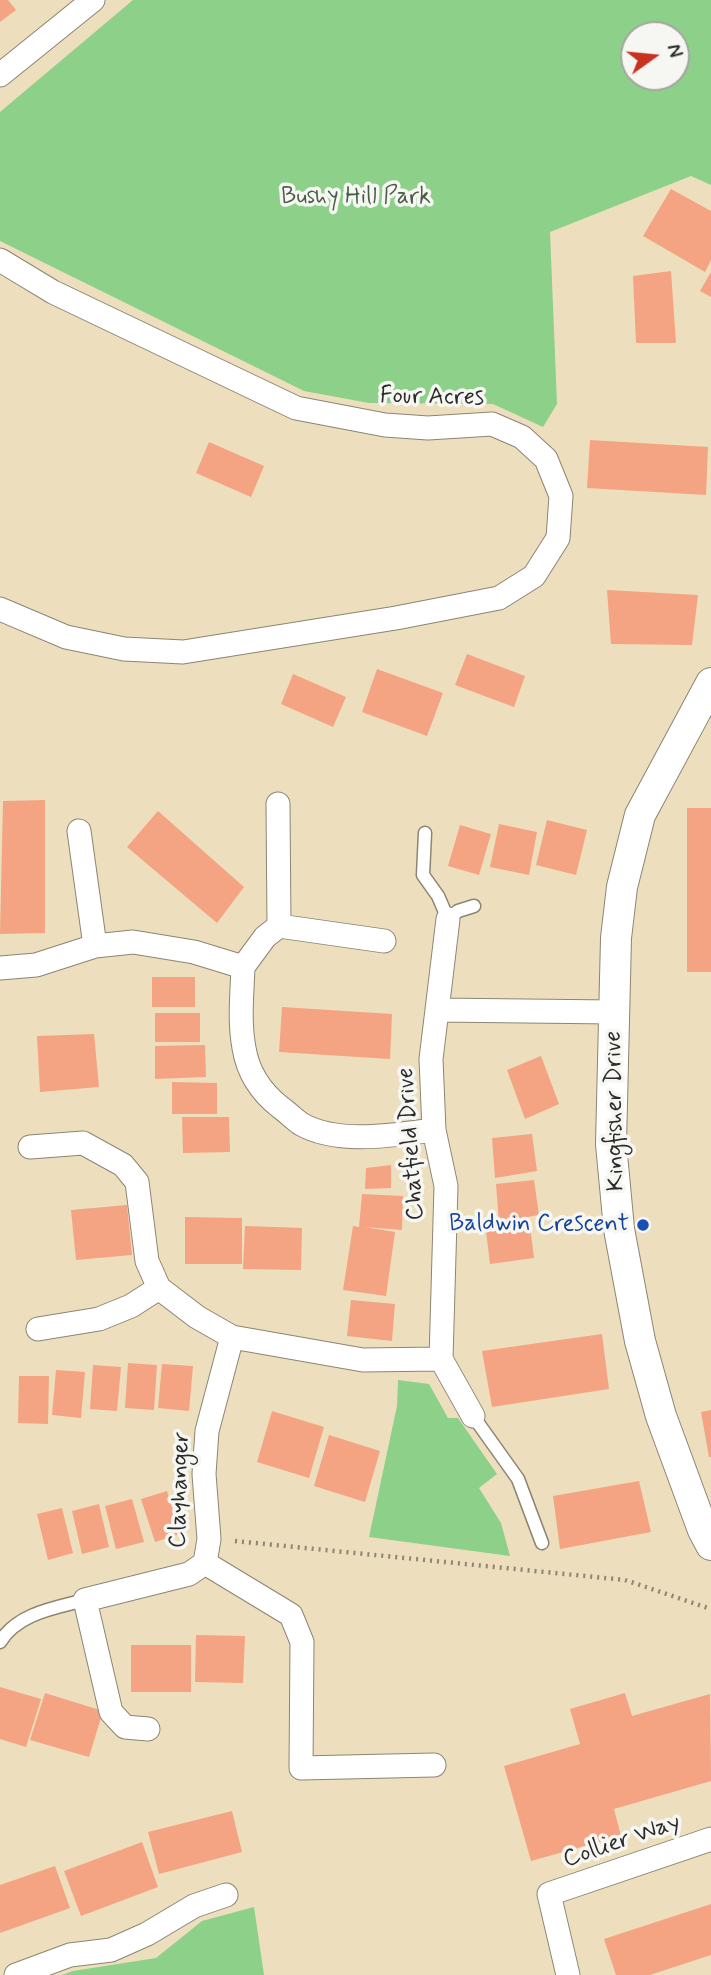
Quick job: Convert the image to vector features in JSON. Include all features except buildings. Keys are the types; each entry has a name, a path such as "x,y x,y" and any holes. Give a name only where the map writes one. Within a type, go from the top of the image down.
{"street":[{"path":"0,75 93,0"},
{"name":"Four Acres","path":"0,260 54,292 296,408 385,425 428,428 492,425 522,437 546,460 561,496 558,538 534,576 499,598 396,618 183,652 124,649 66,637 0,609"},
{"name":"Kingfisher Drive","path":"708,1534 661,1416 640,1341 619,1229 611,1144 616,937 622,887 640,815 711,683"},
{"path":"278,804 279,926"},
{"path":"79,831 96,946"},
{"name":"Chatfield Drive","path":"441,1359 446,1186 434,1130 431,1059 448,919"},
{"path":"384,941 279,926 265,937 243,967 240,1021 244,1051 254,1080 274,1102 302,1125 338,1136 377,1137 434,1130"},
{"path":"0,968 36,965 96,946 133,942 194,951 243,967"},
{"path":"437,1010 614,1012"},
{"path":"30,1147 83,1143 123,1165 137,1182 147,1261 159,1288 197,1317 232,1337 363,1360 441,1359 473,1416"},
{"path":"38,1329 99,1319 131,1306 159,1288"},
{"name":"Clayhanger","path":"85,1600 189,1574 205,1563 209,1539 204,1474 207,1431 232,1337"},
{"name":"Clayhanger","path":"205,1563 291,1615 302,1642 302,1768 433,1765"},
{"path":"85,1600 111,1712 125,1727 148,1729"},
{"name":"Collier Way","path":"568,1975 549,1894 711,1839"},
{"path":"16,1975 70,1955 111,1950 147,1934 194,1906 226,1895"}],"lane":[{"path":"425,833 423,875 438,896 448,919 458,911 474,906"},
{"path":"473,1416 517,1479 542,1543"},
{"path":"0,1642 4,1635 37,1612 85,1600"}],"path":[{"path":"209,1539 625,1580 711,1609"}],"green space":[{"name":"Bushy Hill Park","path":"133,0 711,0 711,185 691,176 550,232 557,404 543,427 493,404 369,403 304,391 0,241 0,112"},
{"path":"398,1380 429,1384 448,1418 458,1418 497,1474 479,1488 501,1523 510,1556 369,1537 397,1406"},
{"path":"254,1907 264,1975 62,1975 156,1958 202,1921"}],"place":[{"name":"Baldwin Crescent","path":"643,1225"}]}
